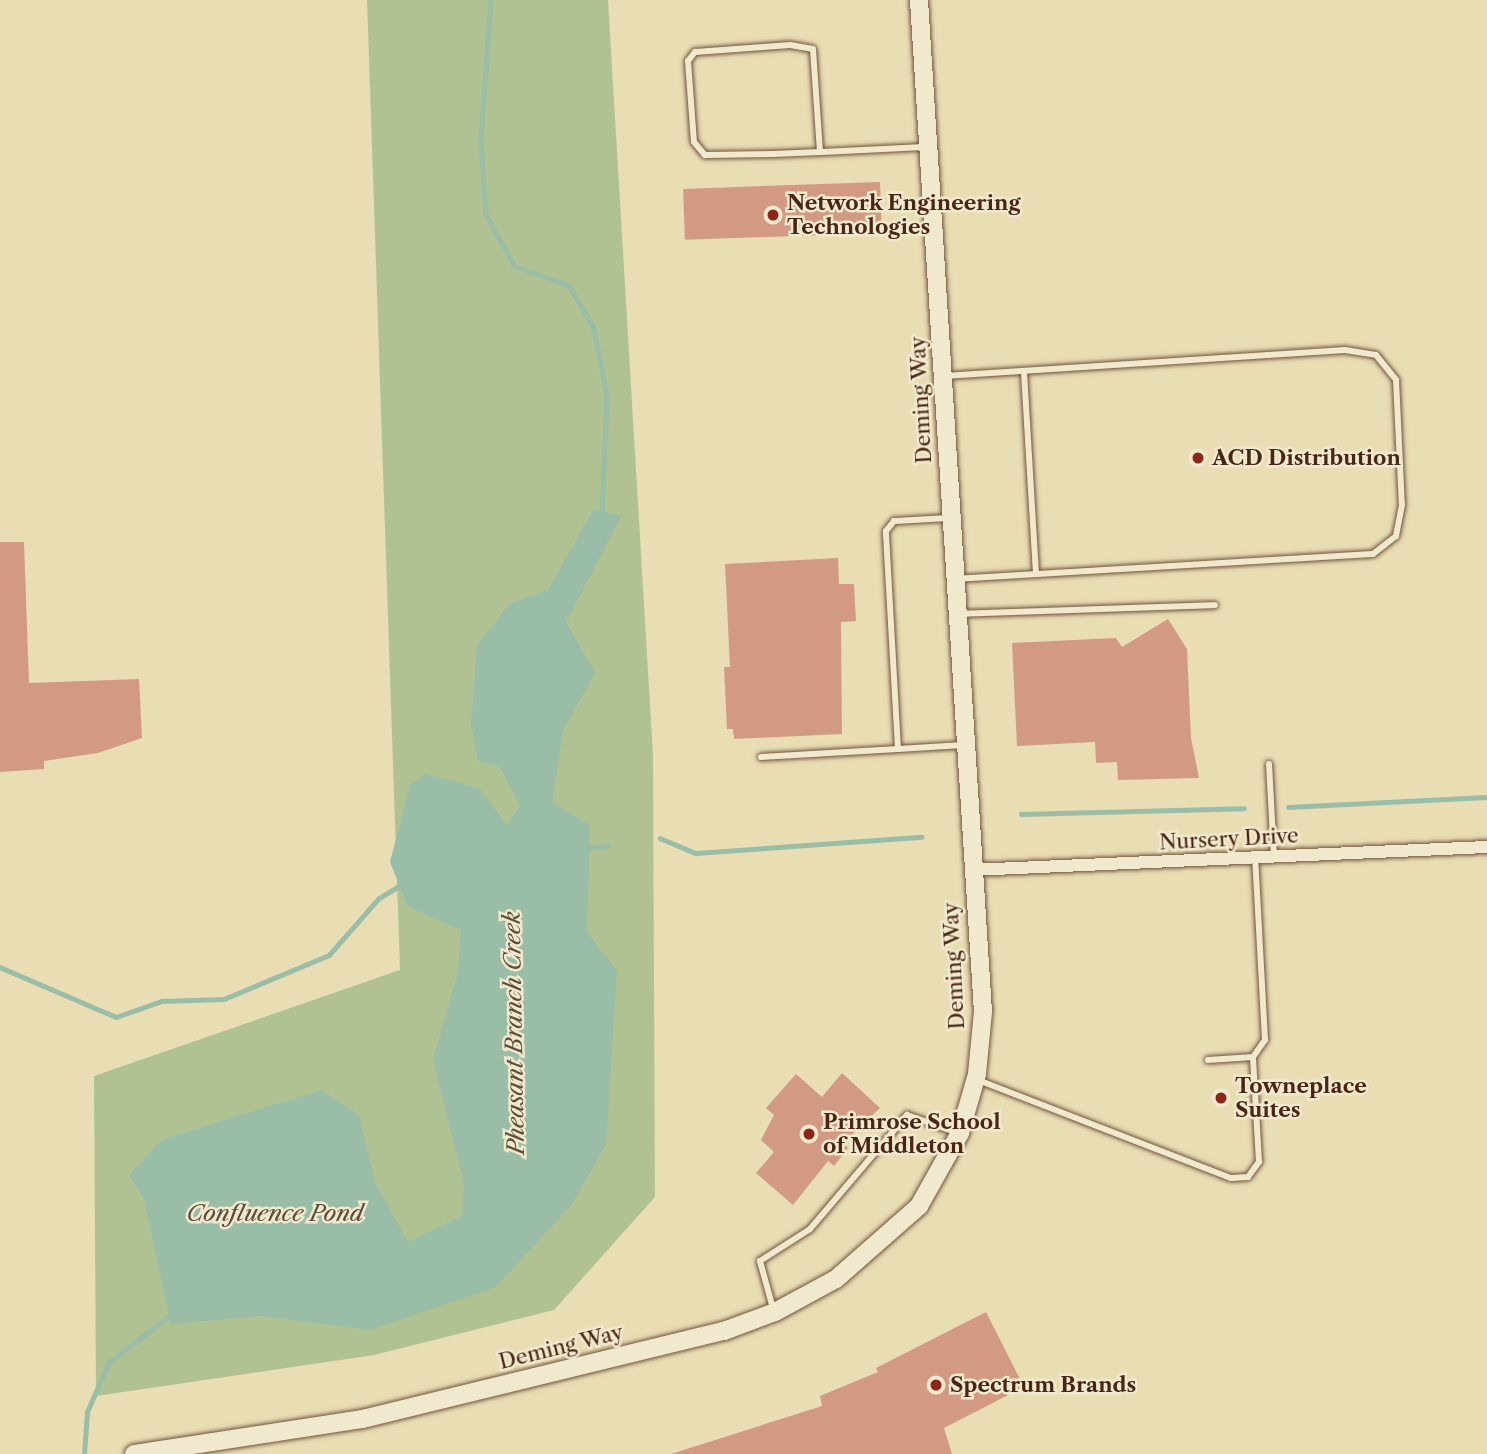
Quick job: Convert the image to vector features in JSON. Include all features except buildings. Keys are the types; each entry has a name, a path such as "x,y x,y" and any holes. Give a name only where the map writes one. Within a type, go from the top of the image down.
{"street":[{"name":"Deming Way","path":"134,1454 351,1421 724,1331 775,1312 836,1279 919,1206 960,1133 976,1079 983,1013 919,0"},
{"name":"Nursery Drive","path":"972,870 1487,847"}],"lane":[{"path":"820,152 813,49 790,45 695,52 688,61 694,142 705,155 820,152 928,147"},
{"path":"942,376 1345,350 1376,355 1396,380 1402,505 1396,536 1373,554 954,580"},
{"path":"1024,372 1036,574"},
{"path":"898,749 886,531 894,521 951,518"},
{"path":"957,614 1214,606"},
{"path":"761,757 965,745"},
{"path":"1269,764 1274,856"},
{"path":"976,1079 1240,1179 1259,1162 1253,1057 1265,1040 1255,857"},
{"path":"1208,1060 1253,1057"},
{"path":"775,1312 760,1261 810,1229 907,1115 960,1133"}],"shaded area":[{"path":"367,0 608,0 653,755 655,1197 554,1310 374,1355 96,1396 94,1076 400,970"}],"water":[{"name":"Confluence Pond","path":"593,510 622,515 566,622 595,673 563,731 552,802 590,825 587,932 617,971 606,1145 572,1204 496,1287 370,1330 261,1316 171,1324 144,1200 129,1175 162,1140 321,1090 359,1115 375,1182 408,1242 462,1216 464,1183 433,1060 458,972 461,930 408,907 390,862 410,785 426,774 479,788 507,825 520,806 500,767 478,761 471,724 477,646 509,604 548,590"}],"waterway":[{"path":"491,0 481,141 486,215 515,266 569,285 594,328 607,396 602,515"},
{"path":"1288,807 1487,797"},
{"path":"1021,814 1244,808"},
{"path":"660,838 696,853 921,837"},
{"path":"585,848 608,846"},
{"path":"0,967 116,1017 162,1001 224,999 329,955 378,899 402,884"},
{"name":"Pheasant Branch Creek","path":"84,1454 87,1412 109,1362 176,1311"}],"place":[{"name":"Network Engineering Technologies","path":"773,215"},
{"name":"ACD Distribution","path":"1198,458"},
{"name":"Towneplace Suites","path":"1221,1098"},
{"name":"Primrose School of Middleton","path":"809,1134"},
{"name":"Spectrum Brands","path":"936,1385"}]}
